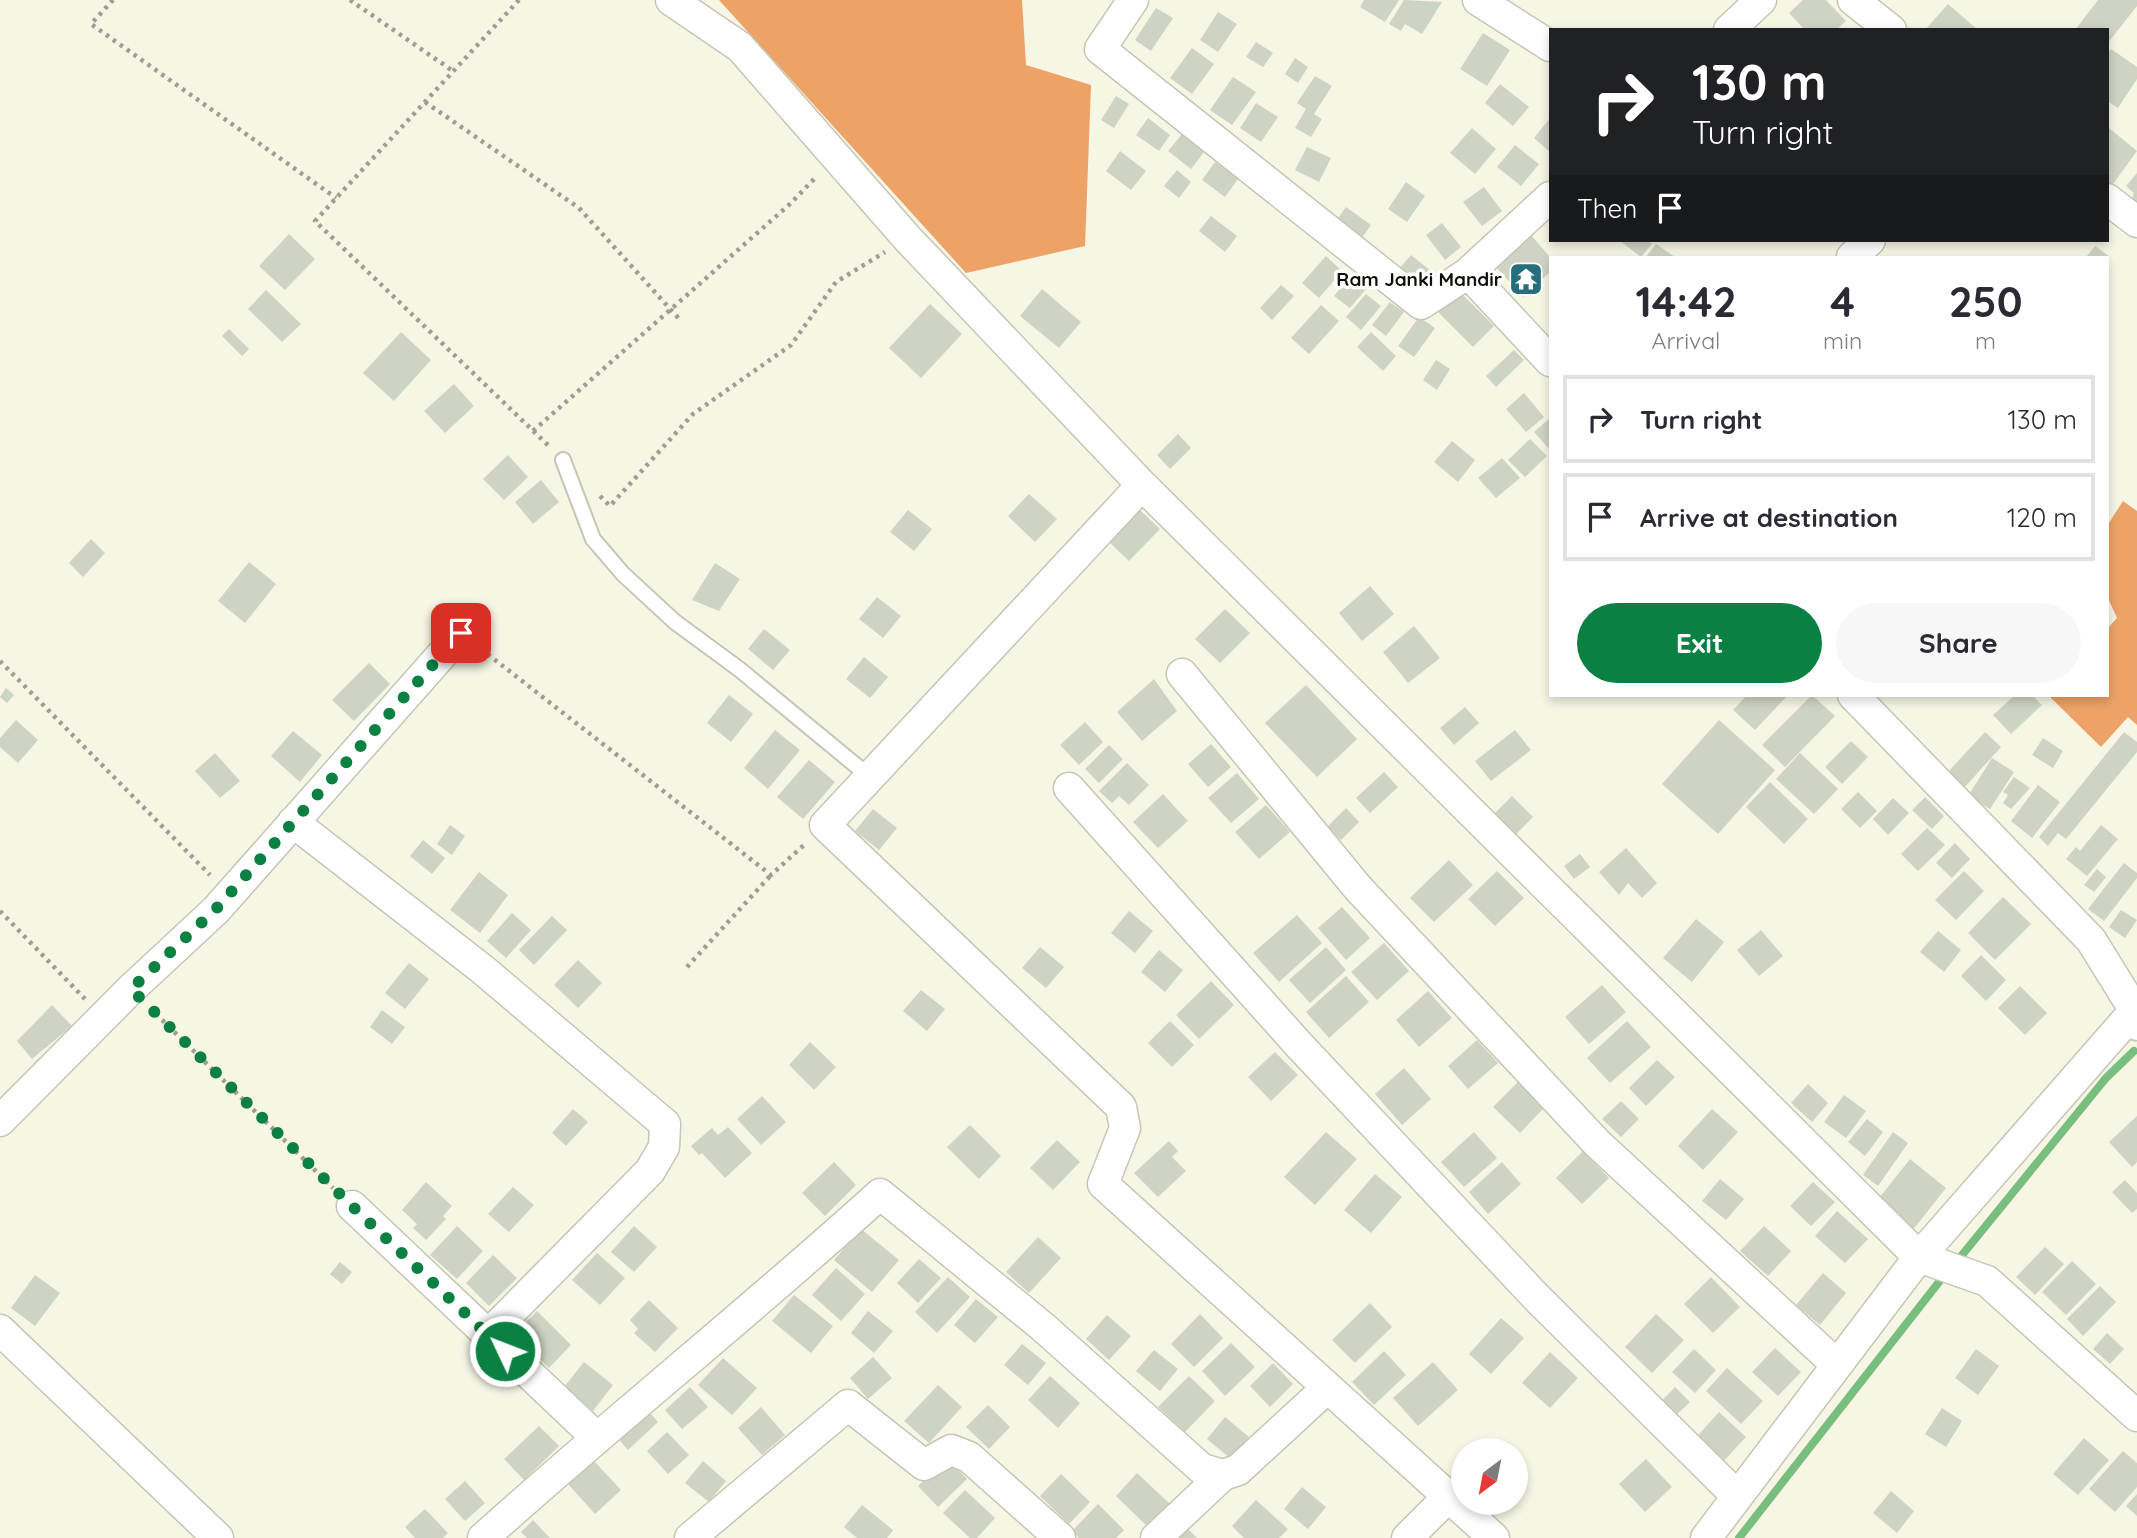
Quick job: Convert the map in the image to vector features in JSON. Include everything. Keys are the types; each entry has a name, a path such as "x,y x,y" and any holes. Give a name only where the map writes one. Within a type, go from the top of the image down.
{"street":[{"path":"671,0 740,47 906,238 1142,485 1919,1257 1987,1281 2137,1416"},
{"path":"1133,0 1100,49 1421,304 1468,274 1549,198"},
{"path":"1478,0 1549,45"},
{"path":"1731,28 1761,0"},
{"path":"1853,0 1888,28"},
{"path":"2109,201 2137,222"},
{"path":"1853,256 1868,242"},
{"path":"1468,274 1549,360"},
{"path":"1142,485 825,825 1121,1107 1125,1128 1102,1184 1494,1538"},
{"path":"0,1121 229,894 461,633"},
{"path":"1182,674 1358,888 1597,1143 1837,1365"},
{"path":"1706,1538 1919,1257 2136,1014 2091,940 1855,697"},
{"path":"1069,788 1299,1045 1519,1279 1737,1496"},
{"path":"293,822 482,969 666,1124 664,1147 650,1171 488,1335"},
{"path":"483,1538 596,1437 767,1296 880,1194 1043,1327 1202,1469 1223,1475"},
{"path":"352,1206 596,1437"},
{"path":"0,1330 218,1538"},
{"path":"1156,1538 1223,1475 1238,1470 1327,1388"},
{"path":"690,1538 848,1405 924,1465 950,1450 969,1457 1060,1538"},
{"path":"1407,1538 1447,1498"}],"lane":[{"path":"563,460 593,539 623,574 675,622 739,669 870,777"}],"path":[{"path":"113,0 91,24 336,198"},
{"path":"350,0 453,71"},
{"path":"519,0 315,220 610,506 693,414 791,345 836,282 906,238"},
{"path":"425,102 579,208 681,321"},
{"path":"533,431 790,204 836,157"},
{"path":"461,633 771,876"},
{"path":"0,661 229,894"},
{"path":"687,967 771,876 825,825"},
{"path":"0,911 103,1017"},
{"path":"131,989 352,1206"}],"shaded area":[{"path":"719,0 1022,0 1026,65 1091,85 1085,246 966,273"},
{"path":"2123,501 2137,511 2137,725 2128,717 2101,747 2050,697 2109,697 2109,627 2117,618 2109,600 2109,523"}],"building":[{"path":"1364,0 1399,0 1385,22 1360,7"},
{"path":"1404,0 1442,2 1422,34 1405,24 1401,31 1389,24"},
{"path":"1803,0 1826,0 1846,21 1838,28 1803,28 1789,13"},
{"path":"2098,0 2137,0 2137,6 2109,41 2109,28 2077,28"},
{"path":"1948,4 1976,28 1927,28"},
{"path":"1156,8 1173,18 1151,51 1135,40"},
{"path":"1218,12 1237,24 1218,52 1200,40"},
{"path":"1483,33 1510,50 1487,86 1460,69"},
{"path":"1256,42 1273,53 1263,67 1246,57"},
{"path":"1192,48 1214,64 1192,94 1170,78"},
{"path":"2111,49 2137,67 2137,79 2118,108 2109,102"},
{"path":"1295,58 1308,67 1298,83 1285,74"},
{"path":"1315,76 1332,86 1314,114 1322,119 1311,137 1295,128 1306,109 1297,103"},
{"path":"1233,77 1256,92 1232,125 1210,110"},
{"path":"1500,84 1529,107 1513,126 1485,103"},
{"path":"1116,96 1129,104 1114,128 1101,120"},
{"path":"1256,103 1278,117 1261,142 1240,128"},
{"path":"1148,118 1170,135 1159,151 1136,135"},
{"path":"1549,119 1549,151 1534,138"},
{"path":"1472,128 1496,149 1475,174 1450,153"},
{"path":"2109,128 2137,151 2109,187"},
{"path":"1183,133 1205,151 1191,169 1168,151"},
{"path":"1515,145 1539,164 1521,186 1497,167"},
{"path":"1307,147 1331,158 1319,182 1295,170"},
{"path":"1120,151 1146,171 1131,190 1106,171"},
{"path":"1215,162 1238,179 1225,197 1202,180"},
{"path":"1177,170 1191,182 1179,198 1164,186"},
{"path":"2137,173 2137,207 2131,201 2134,193 2126,186"},
{"path":"1406,182 1425,196 1407,222 1388,209"},
{"path":"1484,187 1502,211 1482,226 1463,202"},
{"path":"1346,207 1371,225 1359,242 1334,224"},
{"path":"1211,216 1237,236 1225,252 1199,231"},
{"path":"1442,223 1461,247 1445,260 1426,235"},
{"path":"289,234 315,259 285,290 259,266"},
{"path":"1531,235 1549,256 1549,273 1523,297 1495,266"},
{"path":"1622,242 1652,244 1640,256"},
{"path":"1656,244 1674,256 1647,256"},
{"path":"2095,246 2109,256 2087,256"},
{"path":"1411,255 1431,271 1418,286 1399,269"},
{"path":"1326,256 1342,271 1319,298 1302,283"},
{"path":"1357,268 1373,281 1350,308 1334,296"},
{"path":"1281,285 1294,296 1272,320 1260,308"},
{"path":"1042,289 1081,322 1059,348 1020,316"},
{"path":"266,290 301,324 282,342 248,309"},
{"path":"1459,291 1494,326 1473,347 1438,312"},
{"path":"1366,294 1381,306 1361,330 1346,317"},
{"path":"1390,302 1404,312 1386,336 1372,325"},
{"path":"930,304 962,334 921,378 889,348"},
{"path":"1321,305 1339,321 1309,354 1291,338"},
{"path":"1419,317 1435,328 1414,357 1398,346"},
{"path":"229,329 249,349 242,356 222,336"},
{"path":"401,332 431,360 394,401 363,373"},
{"path":"1371,332 1396,356 1383,371 1357,347"},
{"path":"1514,350 1524,360 1496,387 1486,376"},
{"path":"1436,360 1450,369 1437,390 1423,380"},
{"path":"454,384 474,406 445,433 424,411"},
{"path":"1524,393 1544,417 1526,432 1506,409"},
{"path":"1549,419 1549,449 1534,432"},
{"path":"1178,434 1191,448 1170,469 1157,455"},
{"path":"1530,439 1547,456 1525,477 1508,460"},
{"path":"1452,441 1475,460 1458,482 1434,462"},
{"path":"508,455 528,477 504,500 483,479"},
{"path":"1502,458 1520,478 1496,498 1478,478"},
{"path":"541,480 559,502 533,524 515,502"},
{"path":"1029,494 1057,519 1035,542 1008,516"},
{"path":"1139,509 1160,529 1129,561 1108,541"},
{"path":"908,510 932,529 914,551 890,532"},
{"path":"91,539 105,553 83,577 69,563"},
{"path":"249,562 276,584 245,623 218,601"},
{"path":"715,563 740,579 719,611 692,600"},
{"path":"1370,586 1394,614 1362,641 1339,613"},
{"path":"877,597 901,616 883,638 859,619"},
{"path":"1225,609 1250,633 1220,663 1195,639"},
{"path":"1414,626 1440,658 1408,683 1383,652"},
{"path":"764,629 790,650 773,670 748,649"},
{"path":"864,657 888,677 870,698 846,679"},
{"path":"369,663 390,684 354,721 332,700"},
{"path":"1154,679 1177,711 1142,741 1117,712"},
{"path":"1306,685 1357,739 1317,777 1265,723"},
{"path":"6,688 14,695 7,703 0,697"},
{"path":"729,695 753,714 731,742 707,723"},
{"path":"1745,697 1786,697 1755,730 1733,710"},
{"path":"1810,697 1814,697 1835,716 1785,767 1762,745"},
{"path":"2013,697 2034,697 2042,705 2011,734 1993,715"},
{"path":"1465,707 1479,723 1454,745 1440,728"},
{"path":"16,720 38,740 18,763 0,747 0,738"},
{"path":"1719,720 1775,770 1718,834 1662,784"},
{"path":"1085,722 1103,742 1079,765 1060,745"},
{"path":"775,730 800,750 768,789 744,768"},
{"path":"1515,730 1531,750 1491,781 1475,761"},
{"path":"293,731 322,755 300,782 271,756"},
{"path":"1985,732 2001,747 1964,788 1947,773"},
{"path":"2124,732 2137,742 2137,752 2066,839 2058,833 2048,846 2039,837"},
{"path":"2043,738 2063,751 2053,768 2032,755"},
{"path":"1851,741 1868,757 1842,784 1825,767"},
{"path":"1211,744 1231,767 1208,787 1188,764"},
{"path":"1109,745 1123,759 1099,783 1085,769"},
{"path":"215,753 240,781 220,798 195,771"},
{"path":"1800,753 1838,789 1814,814 1776,779"},
{"path":"1992,758 2014,772 1990,809 1968,796"},
{"path":"809,760 835,782 803,819 777,797"},
{"path":"1127,763 1149,785 1129,805 1119,796 1112,803 1099,791"},
{"path":"1384,772 1398,787 1370,813 1356,798"},
{"path":"1237,773 1259,799 1231,823 1208,798"},
{"path":"2014,777 2030,788 2011,809 2003,803 2008,795 2003,792"},
{"path":"1770,782 1808,819 1784,844 1746,807"},
{"path":"2038,785 2060,802 2032,838 2011,821"},
{"path":"1858,792 1877,811 1860,828 1841,809"},
{"path":"1163,794 1188,821 1158,848 1133,822"},
{"path":"1512,796 1533,817 1516,834 1495,813"},
{"path":"1925,797 1944,816 1932,829 1912,810"},
{"path":"1893,798 1909,813 1888,835 1873,819"},
{"path":"1266,805 1290,832 1259,859 1235,832"},
{"path":"1346,808 1359,822 1341,840 1327,827"},
{"path":"873,809 897,828 879,850 855,831"},
{"path":"450,825 465,836 452,855 437,844"},
{"path":"2101,825 2118,839 2087,876 2066,859 2076,847 2080,851"},
{"path":"1927,828 1945,845 1918,871 1901,854"},
{"path":"423,840 445,858 432,874 410,856"},
{"path":"1955,843 1970,859 1952,878 1936,863"},
{"path":"1626,848 1657,883 1642,898 1628,883 1619,895 1599,872"},
{"path":"1580,854 1590,867 1574,879 1564,866"},
{"path":"1449,860 1473,885 1434,922 1410,898"},
{"path":"2124,863 2137,873 2137,878 2104,921 2088,909"},
{"path":"2097,869 2106,877 2094,892 2084,885"},
{"path":"1497,871 1524,898 1495,926 1468,899"},
{"path":"1964,871 1984,891 1956,920 1935,900"},
{"path":"479,872 508,895 480,933 450,910"},
{"path":"2003,897 2031,924 1995,960 1968,933"},
{"path":"1342,907 1370,938 1346,960 1318,928"},
{"path":"2121,910 2137,920 2125,938 2109,927"},
{"path":"1129,911 1153,931 1135,953 1111,933"},
{"path":"512,913 531,930 506,958 487,941"},
{"path":"1297,915 1322,943 1279,982 1253,953"},
{"path":"552,916 567,930 534,965 519,950"},
{"path":"1696,919 1724,942 1692,982 1663,958"},
{"path":"1761,930 1783,956 1759,976 1737,950"},
{"path":"1938,931 1961,950 1944,972 1920,952"},
{"path":"1384,943 1409,971 1377,1000 1351,972"},
{"path":"1040,947 1064,967 1046,988 1022,968"},
{"path":"1326,947 1346,970 1310,1003 1289,980"},
{"path":"1159,950 1183,970 1165,992 1141,972"},
{"path":"1981,955 2006,980 1986,1001 1961,976"},
{"path":"578,960 602,983 578,1008 554,985"},
{"path":"409,963 429,979 405,1009 385,993"},
{"path":"1346,976 1369,1002 1329,1038 1306,1012"},
{"path":"1211,981 1234,1005 1199,1039 1176,1015"},
{"path":"1602,985 1626,1012 1589,1044 1565,1017"},
{"path":"2020,986 2047,1013 2025,1035 1998,1008"},
{"path":"921,990 945,1009 927,1031 903,1011"},
{"path":"1428,991 1452,1018 1419,1047 1396,1020"},
{"path":"52,1005 72,1026 32,1059 17,1041"},
{"path":"382,1010 405,1027 392,1044 370,1027"},
{"path":"1170,1021 1194,1045 1172,1067 1148,1043"},
{"path":"1627,1021 1651,1047 1610,1083 1587,1058"},
{"path":"1477,1040 1498,1063 1468,1089 1448,1066"},
{"path":"810,1042 836,1067 814,1090 789,1065"},
{"path":"1275,1052 1298,1075 1271,1101 1248,1077"},
{"path":"1657,1060 1675,1077 1646,1106 1629,1088"},
{"path":"1404,1068 1431,1099 1402,1125 1375,1094"},
{"path":"1518,1082 1544,1108 1520,1133 1493,1107"},
{"path":"1808,1084 1828,1103 1812,1122 1791,1103"},
{"path":"1844,1095 1866,1111 1846,1138 1824,1122"},
{"path":"762,1096 786,1122 761,1145 737,1119"},
{"path":"1621,1101 1639,1119 1621,1137 1602,1119"},
{"path":"573,1109 588,1122 566,1146 552,1133"},
{"path":"1712,1109 1738,1132 1703,1170 1678,1146"},
{"path":"2137,1116 2137,1162 2132,1167 2109,1142"},
{"path":"1867,1119 1883,1132 1865,1156 1848,1142"},
{"path":"970,1125 1001,1156 979,1179 947,1147"},
{"path":"728,1127 752,1153 725,1178 702,1153 699,1155 691,1146 712,1128 718,1135"},
{"path":"1326,1132 1357,1159 1315,1205 1284,1177"},
{"path":"1474,1132 1497,1158 1464,1187 1441,1162"},
{"path":"1893,1132 1908,1143 1878,1186 1863,1175"},
{"path":"1057,1140 1080,1162 1053,1190 1030,1168"},
{"path":"1169,1141 1178,1151 1172,1157 1186,1171 1158,1197 1134,1173"},
{"path":"1583,1151 1609,1178 1582,1204 1556,1178"},
{"path":"1910,1159 1946,1188 1912,1231 1876,1202"},
{"path":"834,1162 856,1185 825,1216 802,1193"},
{"path":"1502,1162 1521,1184 1488,1214 1469,1192"},
{"path":"1375,1174 1402,1197 1371,1233 1344,1210"},
{"path":"1720,1179 1744,1199 1726,1220 1702,1201"},
{"path":"2125,1180 2137,1193 2137,1209 2132,1213 2112,1192"},
{"path":"426,1182 452,1206 443,1216 446,1219 426,1240 413,1228 417,1224 402,1210"},
{"path":"1813,1182 1835,1202 1811,1226 1790,1206"},
{"path":"513,1187 534,1205 509,1232 488,1214"},
{"path":"1837,1211 1868,1239 1845,1263 1815,1236"},
{"path":"457,1226 483,1251 457,1279 430,1255"},
{"path":"634,1226 657,1247 634,1272 611,1252"},
{"path":"1764,1226 1791,1251 1768,1276 1740,1251"},
{"path":"861,1229 899,1260 872,1292 834,1260"},
{"path":"1038,1237 1061,1258 1029,1293 1006,1272"},
{"path":"2045,1247 2064,1264 2035,1295 2016,1277"},
{"path":"597,1253 625,1278 600,1305 572,1280"},
{"path":"493,1255 517,1278 489,1306 466,1283"},
{"path":"919,1259 941,1278 918,1303 897,1283"},
{"path":"2072,1261 2096,1284 2066,1315 2042,1292"},
{"path":"340,1262 352,1272 342,1284 330,1274"},
{"path":"836,1268 865,1294 841,1321 812,1295"},
{"path":"1823,1273 1846,1293 1820,1325 1796,1305"},
{"path":"35,1275 60,1293 35,1326 11,1308"},
{"path":"948,1277 970,1297 937,1333 915,1312"},
{"path":"1711,1277 1740,1307 1713,1333 1684,1304"},
{"path":"2100,1286 2116,1302 2083,1336 2067,1319"},
{"path":"794,1295 833,1326 811,1353 772,1321"},
{"path":"976,1299 998,1317 975,1343 954,1325"},
{"path":"649,1300 678,1328 655,1352 634,1333 638,1329 630,1320"},
{"path":"1370,1303 1392,1327 1355,1363 1332,1340"},
{"path":"537,1311 571,1345 549,1368 514,1334"},
{"path":"868,1311 893,1331 874,1353 851,1333"},
{"path":"1200,1314 1223,1338 1194,1367 1171,1344"},
{"path":"1656,1314 1684,1340 1652,1373 1625,1347"},
{"path":"1107,1315 1131,1336 1109,1360 1086,1339"},
{"path":"1501,1318 1524,1338 1491,1374 1469,1354"},
{"path":"2107,1333 2124,1349 2110,1364 2093,1349"},
{"path":"1231,1343 1255,1367 1225,1396 1202,1371"},
{"path":"1022,1344 1046,1363 1028,1385 1004,1365"},
{"path":"1775,1348 1801,1372 1778,1396 1752,1372"},
{"path":"1694,1349 1716,1370 1695,1393 1672,1372"},
{"path":"1976,1349 1999,1366 1978,1395 1955,1378"},
{"path":"1154,1350 1178,1369 1160,1391 1136,1371"},
{"path":"1384,1351 1406,1375 1374,1405 1352,1382"},
{"path":"1550,1352 1578,1378 1550,1408 1522,1383"},
{"path":"873,1357 892,1378 868,1399 850,1378"},
{"path":"723,1358 757,1388 732,1415 698,1385"},
{"path":"584,1362 613,1385 593,1411 564,1387"},
{"path":"1433,1362 1458,1390 1418,1426 1393,1398"},
{"path":"1273,1363 1293,1384 1270,1407 1250,1386"},
{"path":"1727,1368 1763,1401 1741,1424 1706,1391"},
{"path":"1050,1376 1080,1403 1058,1428 1028,1400"},
{"path":"1189,1376 1215,1401 1185,1432 1158,1407"},
{"path":"938,1385 962,1407 929,1443 904,1421"},
{"path":"690,1387 708,1407 682,1429 665,1410"},
{"path":"1675,1387 1690,1402 1669,1422 1655,1408"},
{"path":"988,1405 1010,1427 989,1449 966,1427"},
{"path":"644,1406 658,1422 628,1450 614,1434"},
{"path":"761,1407 785,1435 762,1455 738,1428"},
{"path":"1942,1408 1962,1421 1946,1447 1925,1434"},
{"path":"1719,1412 1746,1437 1721,1464 1694,1440"},
{"path":"1225,1417 1249,1437 1231,1459 1207,1439"},
{"path":"539,1426 559,1446 524,1480 504,1459"},
{"path":"667,1432 689,1455 668,1474 647,1451"},
{"path":"2084,1438 2109,1460 2078,1495 2053,1474"},
{"path":"2123,1451 2137,1463 2137,1487 2115,1512 2089,1489"},
{"path":"947,1458 967,1479 938,1507 918,1486"},
{"path":"1646,1459 1672,1487 1645,1512 1619,1484"},
{"path":"594,1461 621,1490 595,1514 568,1484"},
{"path":"703,1461 726,1481 709,1502 685,1483"},
{"path":"1137,1473 1170,1504 1148,1527 1116,1496"},
{"path":"1061,1474 1090,1502 1069,1524 1040,1496"},
{"path":"465,1481 485,1503 465,1521 445,1499"},
{"path":"1302,1487 1326,1507 1308,1529 1284,1509"},
{"path":"965,1490 995,1518 977,1538 970,1538 943,1513"},
{"path":"1891,1491 1914,1511 1897,1533 1873,1513"},
{"path":"2137,1494 2137,1516 2126,1506"},
{"path":"1256,1500 1288,1529 1279,1538 1244,1538 1232,1526"},
{"path":"1098,1504 1124,1530 1116,1538 1079,1538 1072,1531"},
{"path":"862,1505 893,1530 887,1538 857,1538 844,1527"},
{"path":"425,1509 448,1533 443,1538 415,1538 405,1527"},
{"path":"533,1520 550,1538 527,1538 521,1532"},
{"path":"1187,1528 1197,1538 1177,1538"}],"waterway":[{"path":"1958,1260 2106,1078 2134,1051"},
{"path":"1739,1538 1946,1273"}],"place":[{"name":"Ram Janki Mandir","path":"1526,279"}],"route":[{"path":"461,633 216,909 131,989 352,1206 505,1351"}]}
